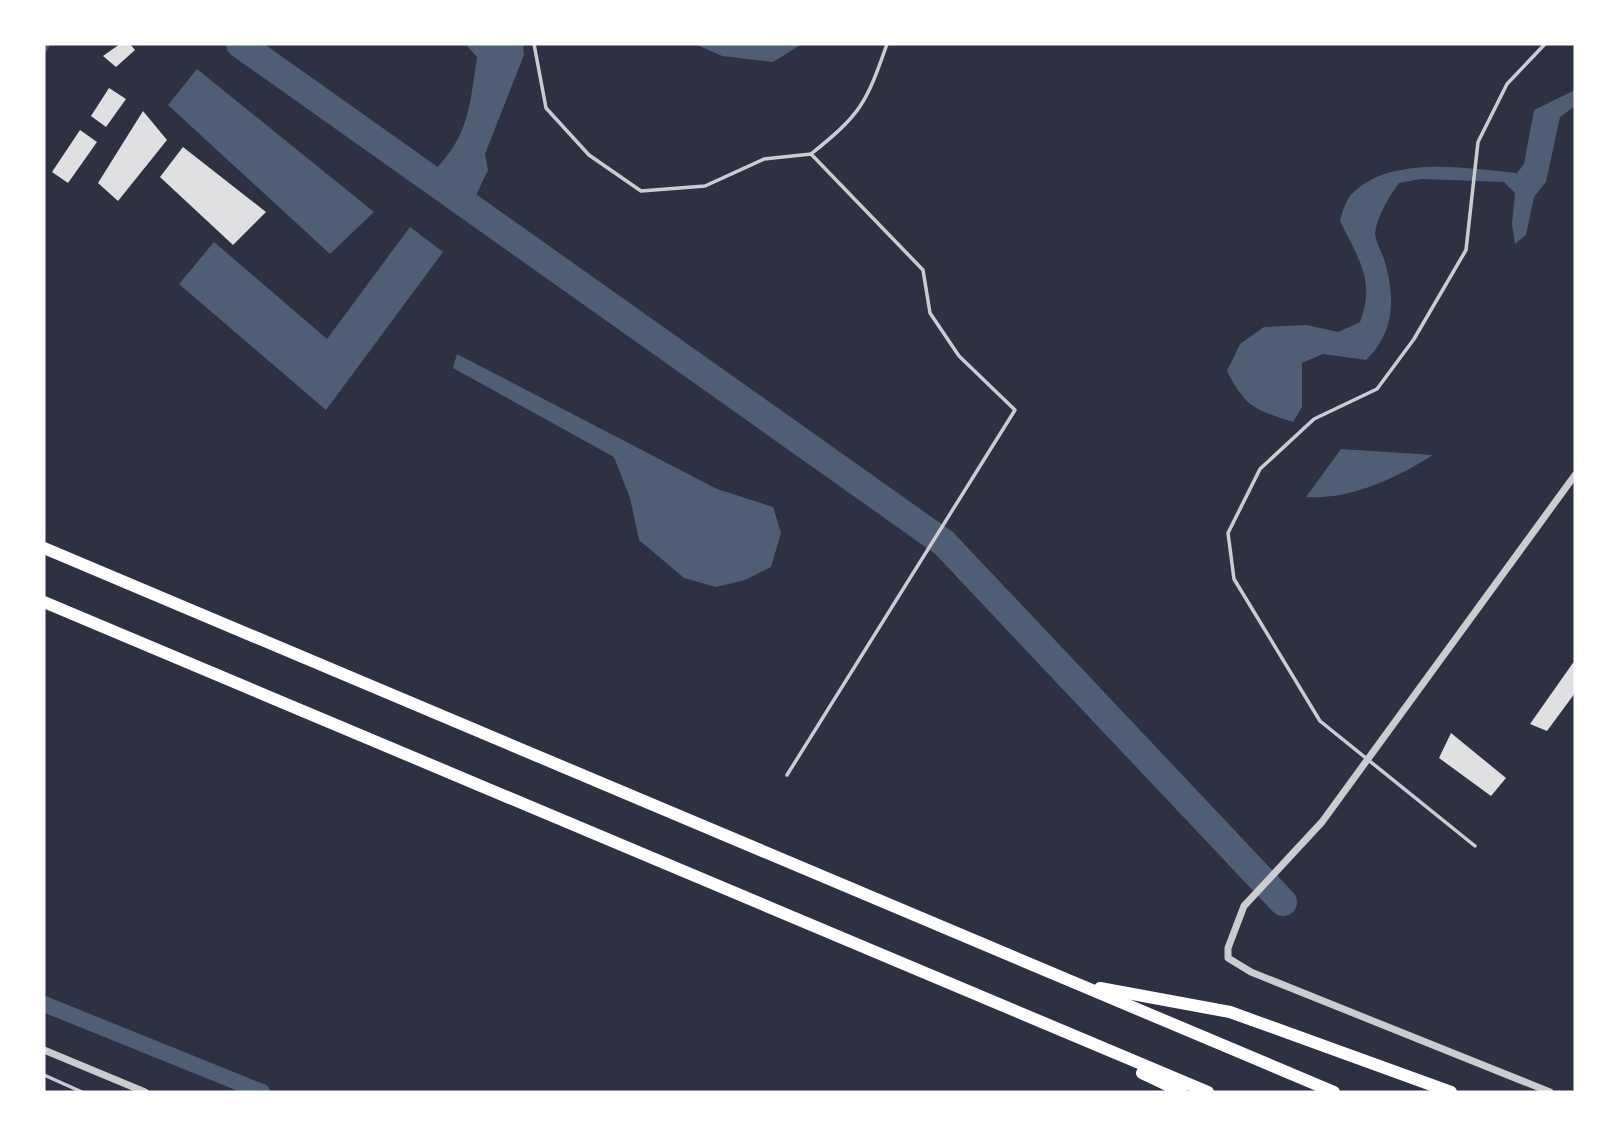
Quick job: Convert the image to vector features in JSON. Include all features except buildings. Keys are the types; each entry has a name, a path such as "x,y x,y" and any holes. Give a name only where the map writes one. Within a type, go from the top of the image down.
{"highway":[{"path":"44,548 1334,1092"},
{"path":"44,602 1208,1092"},
{"path":"1076,983 1230,1012 1451,1092"},
{"path":"1045,1024 1182,1092"}],"street":[{"path":"1550,1092 1251,972 1228,958 1228,948 1244,905 1275,868 1322,822 1575,475"},
{"path":"44,1050 145,1092"}],"lane":[{"path":"534,44 546,108 589,155 641,191 705,186 764,159 811,154 850,123 870,94 887,44"},
{"path":"1475,846 1320,721 1234,579 1228,533 1260,469 1314,419 1377,388 1414,339 1466,250 1478,142 1507,84 1545,44"},
{"path":"787,775 1015,410 959,356 930,313 922,270 811,154"},
{"path":"44,1074 82,1092"}],"water":[{"path":"465,44 523,44 524,55 485,154 488,170 470,208 427,178 451,150 465,123 477,57"},
{"path":"695,44 802,44 773,62 722,56"},
{"path":"197,69 374,212 330,254 168,105"},
{"path":"1575,90 1575,106 1560,117 1546,182 1534,197 1526,235 1515,244 1512,224 1515,193 1504,182 1421,179 1399,183 1381,213 1375,233 1388,273 1391,299 1388,325 1376,349 1366,360 1323,354 1302,363 1302,407 1293,422 1260,410 1246,400 1227,371 1240,344 1264,327 1307,325 1338,332 1360,322 1366,294 1363,270 1340,221 1350,196 1366,183 1385,174 1406,169 1452,167 1517,173 1524,164 1534,110"},
{"path":"410,227 443,252 326,410 179,284 214,242 327,339"},
{"path":"457,354 717,489 773,507 781,533 771,567 745,580 716,587 684,578 639,540 630,498 614,457 453,368"},
{"path":"1341,449 1433,455 1372,486 1340,495 1306,497"}],"waterway":[{"path":"44,51 48,44"},
{"path":"240,44 944,543 1283,902"},
{"path":"44,1004 262,1092"}]}
